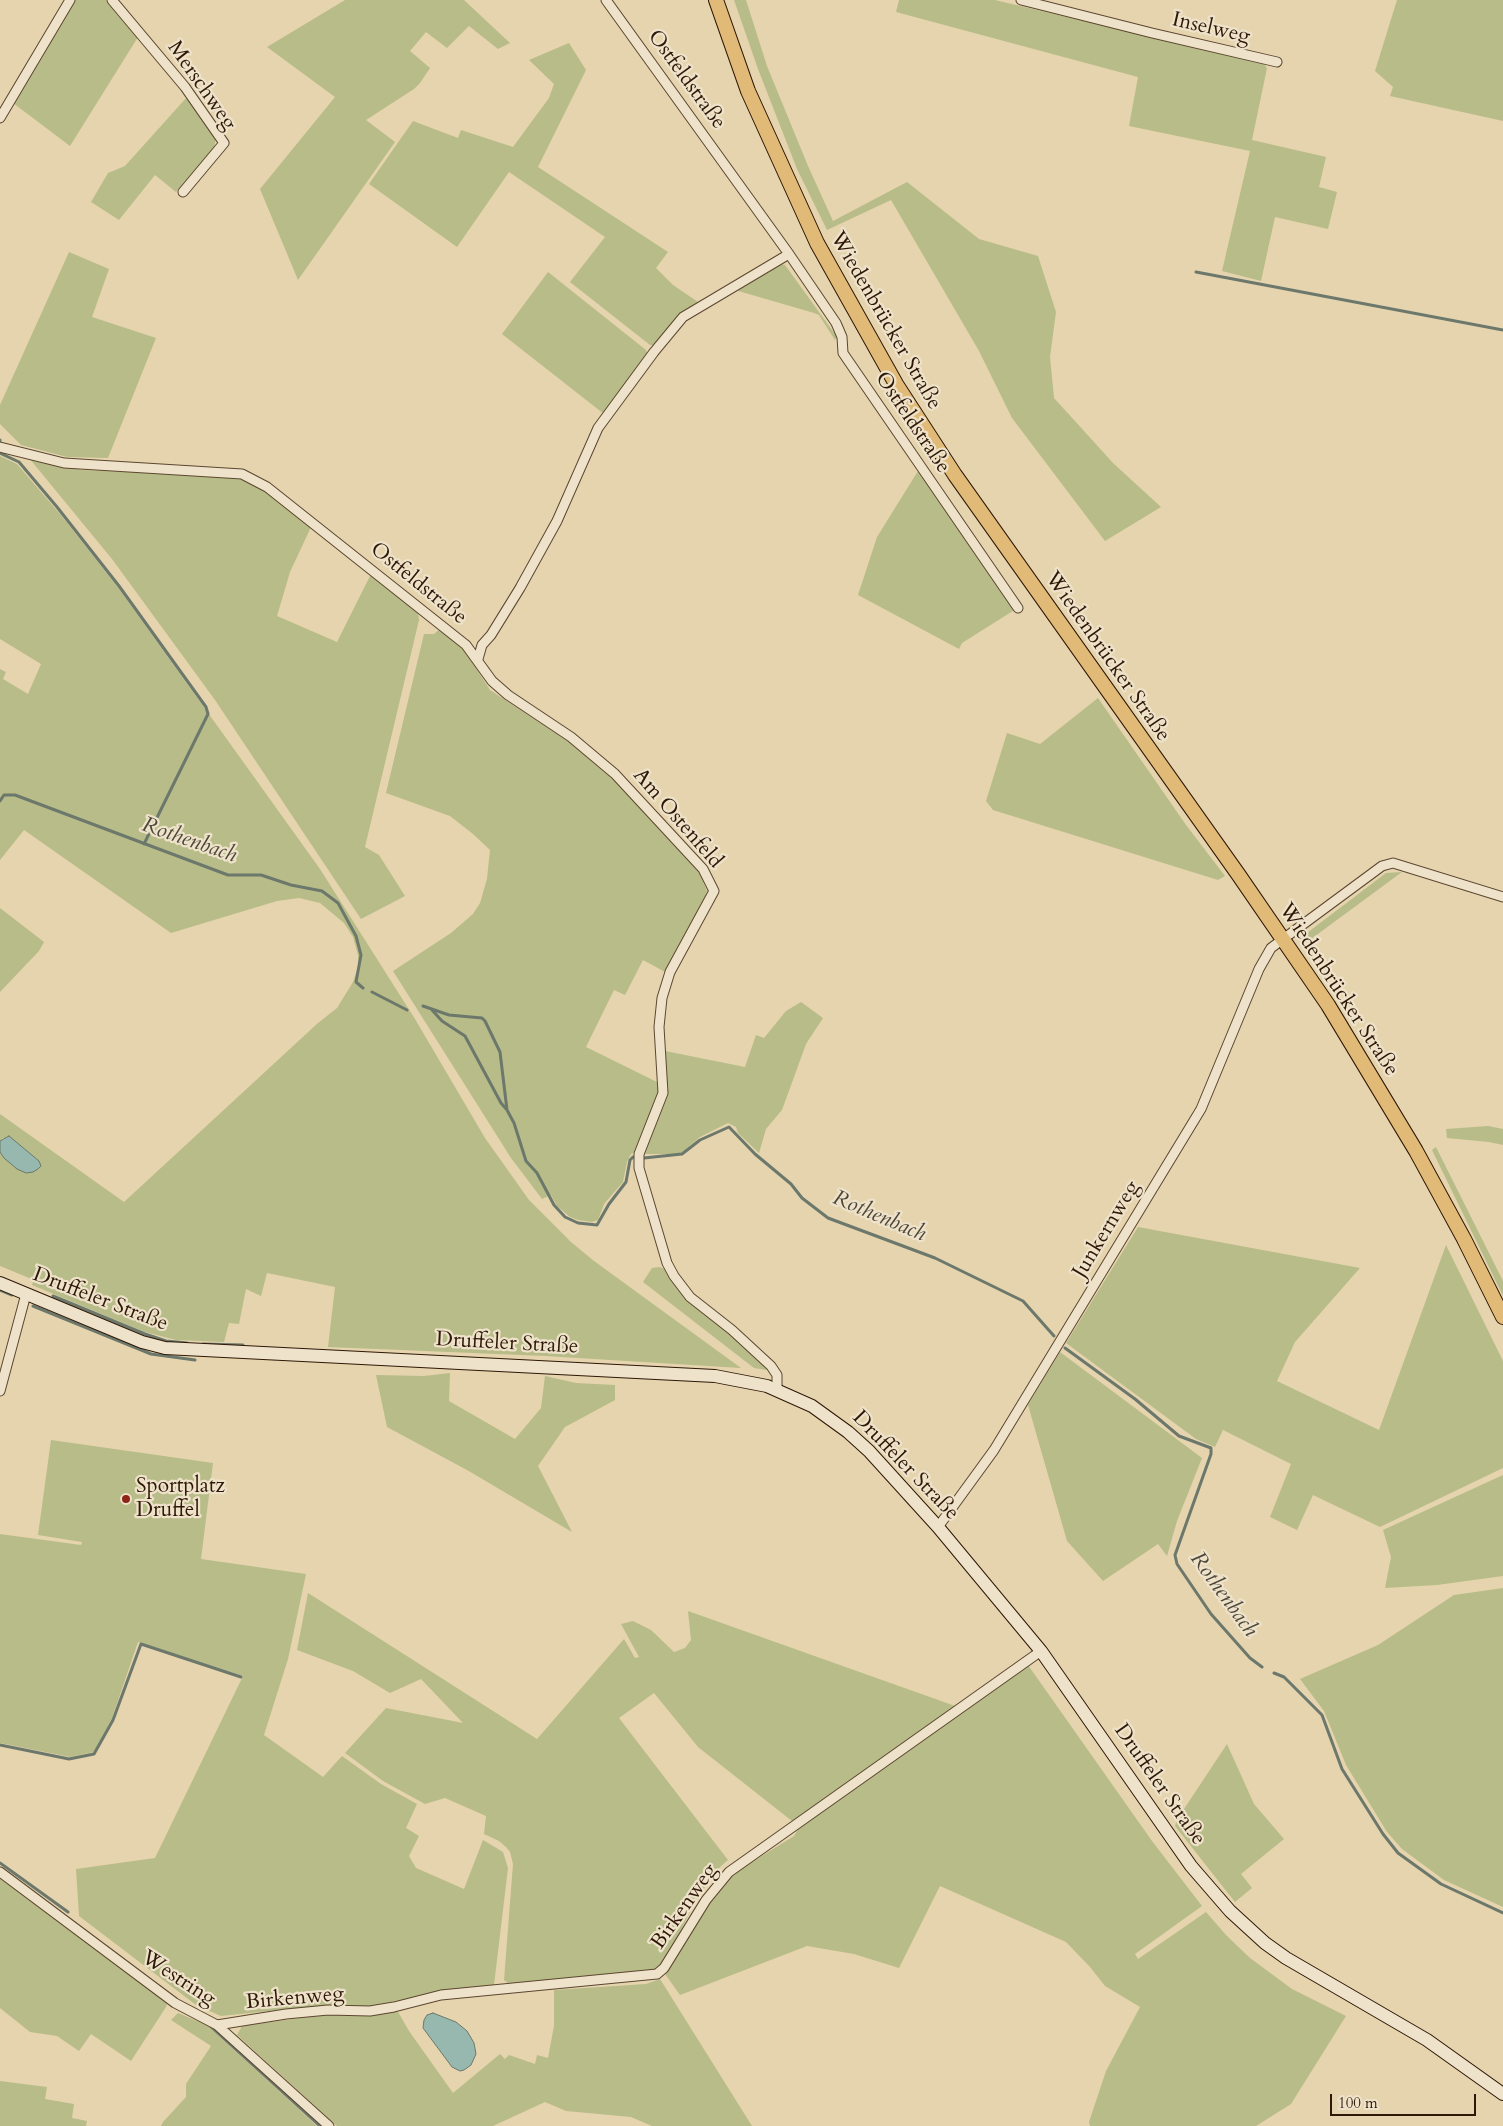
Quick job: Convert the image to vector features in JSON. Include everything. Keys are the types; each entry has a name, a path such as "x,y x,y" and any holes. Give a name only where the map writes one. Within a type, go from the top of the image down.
{"main road":[{"name":"Wiedenbrücker Straße","path":"716,0 748,90 817,243 896,384 960,483 1328,1005 1393,1110 1448,1210 1503,1317"}],"street":[{"path":"0,118 70,0"},
{"name":"Merschweg","path":"112,0 185,87 224,143 183,192"},
{"name":"Ostfeldstraße","path":"606,0 789,254 836,323 842,337 844,353 1018,608"},
{"name":"Inselweg","path":"1022,0 1277,62"},
{"name":"Ostfeldstraße","path":"0,447 64,463 242,474 268,487 466,645 482,645 491,635 520,588 557,521 598,428 654,352 683,316 789,254"},
{"name":"Am Ostenfeld","path":"466,645 478,659 492,681 508,695 571,737 615,774 703,869 710,880 714,891 670,972 662,998 659,1027 663,1093 639,1154 639,1168 668,1263 674,1276 690,1297 732,1330 771,1366 777,1375 777,1390"},
{"path":"478,659 482,645"},
{"name":"Junkernweg","path":"938,1527 994,1450 1201,1109 1260,969 1271,948 1382,866 1393,862 1503,897"},
{"name":"Druffeler Straße","path":"0,1283 142,1342 165,1348 679,1373 736,1379 777,1390 812,1406 848,1432 869,1451 938,1527 1041,1651 1191,1866 1230,1911 1265,1943 1286,1958 1427,2040 1503,2094"},
{"path":"0,1391 26,1294"},
{"name":"Birkenweg","path":"217,2025 328,2010 370,2011 441,1995 657,1974 664,1968 706,1900 729,1872 1041,1651"},
{"name":"Westring","path":"0,1872 175,2003 217,2025 329,2126"},
{"name":"Birkenweg","path":"232,2038 236,2022"}],"green space":[{"path":"75,0 106,0 138,37 70,146 13,103"},
{"path":"345,0 464,0 510,43 498,49 469,26 447,48 426,32 410,51 430,68 420,83 414,89 366,120 395,142 298,280 260,189 335,97 267,47"},
{"path":"734,0 746,0 767,66 833,221 907,182 979,239 1038,256 1056,312 1050,357 1054,398 1113,463 1161,507 1105,541 1012,418 979,351 891,200 827,230 797,169 758,69"},
{"path":"899,0 995,0 1264,64 1267,68 1252,140 1326,157 1319,187 1337,192 1328,229 1275,217 1261,281 1222,271 1250,151 1129,126 1138,77 896,12"},
{"path":"1397,0 1503,0 1503,121 1390,96 1393,87 1375,71"},
{"path":"569,43 586,70 538,167 668,252 656,268 673,285 698,302 681,314 656,345 650,345 570,282 605,237 509,172 457,247 369,184 413,121 458,138 461,130 513,147 549,98 554,84 529,60"},
{"path":"187,97 216,138 214,149 176,192 155,175 119,220 91,202 108,173 125,166"},
{"path":"69,252 109,269 92,317 156,338 108,458 67,457 21,445 0,424 0,405"},
{"path":"781,264 785,265 837,337 835,340 819,315 735,290"},
{"path":"548,272 646,350 648,355 604,414 502,334"},
{"path":"0,456 17,464 60,514 117,586 320,869 415,1019 485,1138 529,1200 571,1242 594,1261 741,1368 545,1356 328,1347 335,1287 267,1273 261,1296 246,1289 239,1324 229,1323 224,1342 176,1340 145,1332 32,1285 34,1280 0,1266 0,1152 4,1158 38,1161 24,1150 3,1138 0,1141 0,1114 124,1202 318,1023 337,1008 353,982 358,967 358,955 353,937 344,923 320,903 299,898 277,901 171,933 24,830 0,860 0,669 6,672 3,679 28,694 41,664 0,639"},
{"path":"29,458 81,470 222,476 244,479 265,490 311,527 290,572 277,616 337,642 371,574 418,612 419,620 365,847 379,855 405,896 361,919 215,700 112,559"},
{"path":"918,471 1016,609 962,643 959,649 858,595 877,537"},
{"path":"440,629 463,648 490,690 569,742 622,787 699,872 707,891 704,902 667,973 643,960 625,995 614,990 586,1047 659,1083 658,1094 635,1152 631,1154 627,1162 623,1182 604,1204 598,1220 592,1222 570,1217 557,1206 551,1195 542,1199 511,1158 393,971 451,933 473,914 480,903 487,879 490,850 473,834 450,816 386,793 424,634 434,634"},
{"path":"1098,698 1186,825 1225,876 1218,880 993,810 986,801 1007,733 1040,744"},
{"path":"1402,872 1307,942 1303,936 1386,873"},
{"path":"0,908 44,942 39,951 0,992"},
{"path":"801,1002 823,1018 806,1044 782,1110 766,1129 759,1153 738,1133 736,1127 728,1123 700,1137 680,1154 643,1154 660,1113 665,1051 745,1067 756,1035 764,1038 786,1011"},
{"path":"1488,1126 1503,1129 1503,1145 1447,1138 1446,1129"},
{"path":"1436,1147 1503,1281 1503,1296 1432,1150"},
{"path":"1138,1227 1360,1268 1295,1342 1277,1381 1379,1430 1446,1245 1503,1361 1503,1468 1380,1527 1313,1495 1297,1530 1270,1517 1291,1464 1223,1430 1215,1447 1196,1439 1066,1343"},
{"path":"652,1268 666,1269 685,1298 731,1333 768,1368 766,1370 754,1368 643,1282"},
{"path":"1060,1352 1202,1458 1177,1521 1167,1556 1158,1544 1103,1581 1067,1541 1028,1405"},
{"path":"450,1373 449,1401 515,1439 541,1408 545,1376 576,1383 615,1385 615,1400 565,1427 538,1466 572,1532 467,1470 387,1427 376,1375 424,1376"},
{"path":"51,1440 213,1463 201,1559 306,1574 288,1659 264,1735 323,1777 342,1756 381,1784 417,1804 406,1828 419,1836 409,1856 416,1868 464,1889 483,1840 503,1852 508,1868 494,1985 443,1991 368,2007 328,2005 221,2016 196,2005 79,1916 76,1869 155,1858 243,1676 138,1642 112,1718 94,1752 70,1757 0,1743 0,1534 81,1545 82,1542 38,1535"},
{"path":"1503,1475 1503,1576 1437,1585 1385,1588 1391,1557 1383,1530"},
{"path":"1503,1588 1503,1907 1444,1880 1402,1849 1387,1832 1346,1765 1324,1711 1300,1679 1378,1645 1454,1595"},
{"path":"308,1593 537,1739 624,1639 635,1658 639,1657 621,1624 633,1621 651,1630 674,1652 685,1648 691,1640 688,1611 958,1707 792,1821 698,1747 654,1693 619,1718 728,1860 721,1866 698,1896 664,1964 657,1970 509,1984 504,1980 513,1864 510,1852 506,1847 499,1841 484,1834 486,1816 445,1798 425,1804 383,1781 345,1753 386,1708 463,1723 421,1679 390,1693 353,1671 297,1650"},
{"path":"1028,1665 1152,1841 1202,1906 1135,1954 1138,1959 1206,1912 1250,1958 1292,1989 1346,2016 1291,2104 1256,2126 1090,2126 1089,2122 1106,2071 1140,2007 1105,1986 1066,1942 940,1886 899,1968 854,1954 807,1946 680,1995 665,1974 708,1903 731,1875 794,1836 800,1826"},
{"path":"1227,1744 1254,1804 1284,1839 1241,1874 1252,1888 1235,1902 1175,1826 1178,1818"},
{"path":"0,1878 168,2001 131,2061 91,2034 79,2051 57,2036 30,2032 0,2008"},
{"path":"660,1979 752,2126 652,2126 631,2117 566,2111 545,2102 493,2126 337,2126 237,2035 242,2026 328,2014 397,2010 409,2031 453,2093 500,2054 505,2059 509,2055 535,2064 537,2055 548,2058 554,2026 554,1990 646,1984"},
{"path":"178,2013 207,2025 317,2126 161,2126 186,2097 186,2084 211,2046 171,2020"},
{"path":"0,2081 47,2087 45,2099 74,2104 72,2118 87,2121 86,2126 0,2126"}],"water":[{"path":"9,1136 39,1161 41,1166 38,1169 26,1173 17,1169 4,1158 0,1152 0,1141"},
{"path":"433,2013 456,2022 467,2031 474,2043 476,2054 471,2065 464,2070 460,2071 452,2067 423,2028 427,2015"}],"waterway":[{"path":"1196,272 1503,330"},
{"path":"0,453 19,462 57,507 119,586 206,707 208,714 144,844"},
{"name":"Rothenbach","path":"0,801 4,795 15,795 228,875 261,875 291,885 322,891 338,903 356,936 361,955 356,982 363,988"},
{"name":"Rothenbach","path":"372,992 407,1010"},
{"name":"Rothenbach","path":"423,1006 449,1015 482,1018 485,1021 500,1052 507,1110 514,1123 526,1161 537,1173 554,1205 565,1217 578,1223 597,1225 609,1204 626,1182 630,1160 633,1157"},
{"name":"Rothenbach","path":"432,1010 442,1021 465,1036 501,1103 507,1110"},
{"name":"Rothenbach","path":"644,1158 682,1154 700,1140 729,1127 755,1154 791,1184 802,1198 828,1218 935,1258 1023,1301 1054,1336"},
{"path":"0,1290 12,1295"},
{"path":"53,1296 145,1334 166,1341 187,1343"},
{"path":"33,1306 151,1354 195,1360"},
{"path":"203,1344 243,1345"},
{"name":"Rothenbach","path":"1065,1348 1135,1399 1179,1436 1211,1448 1211,1454 1175,1555 1177,1564 1211,1614 1250,1658 1262,1667"},
{"path":"0,1745 69,1759 94,1754 113,1720 141,1644 241,1677"},
{"name":"Rothenbach","path":"1274,1673 1284,1677 1322,1715 1342,1769 1383,1834 1398,1853 1441,1884 1503,1913"},
{"path":"0,1863 68,1912"},
{"path":"208,2024 320,2126"}],"place":[{"name":"Sportplatz Druffel","path":"126,1499"}]}
